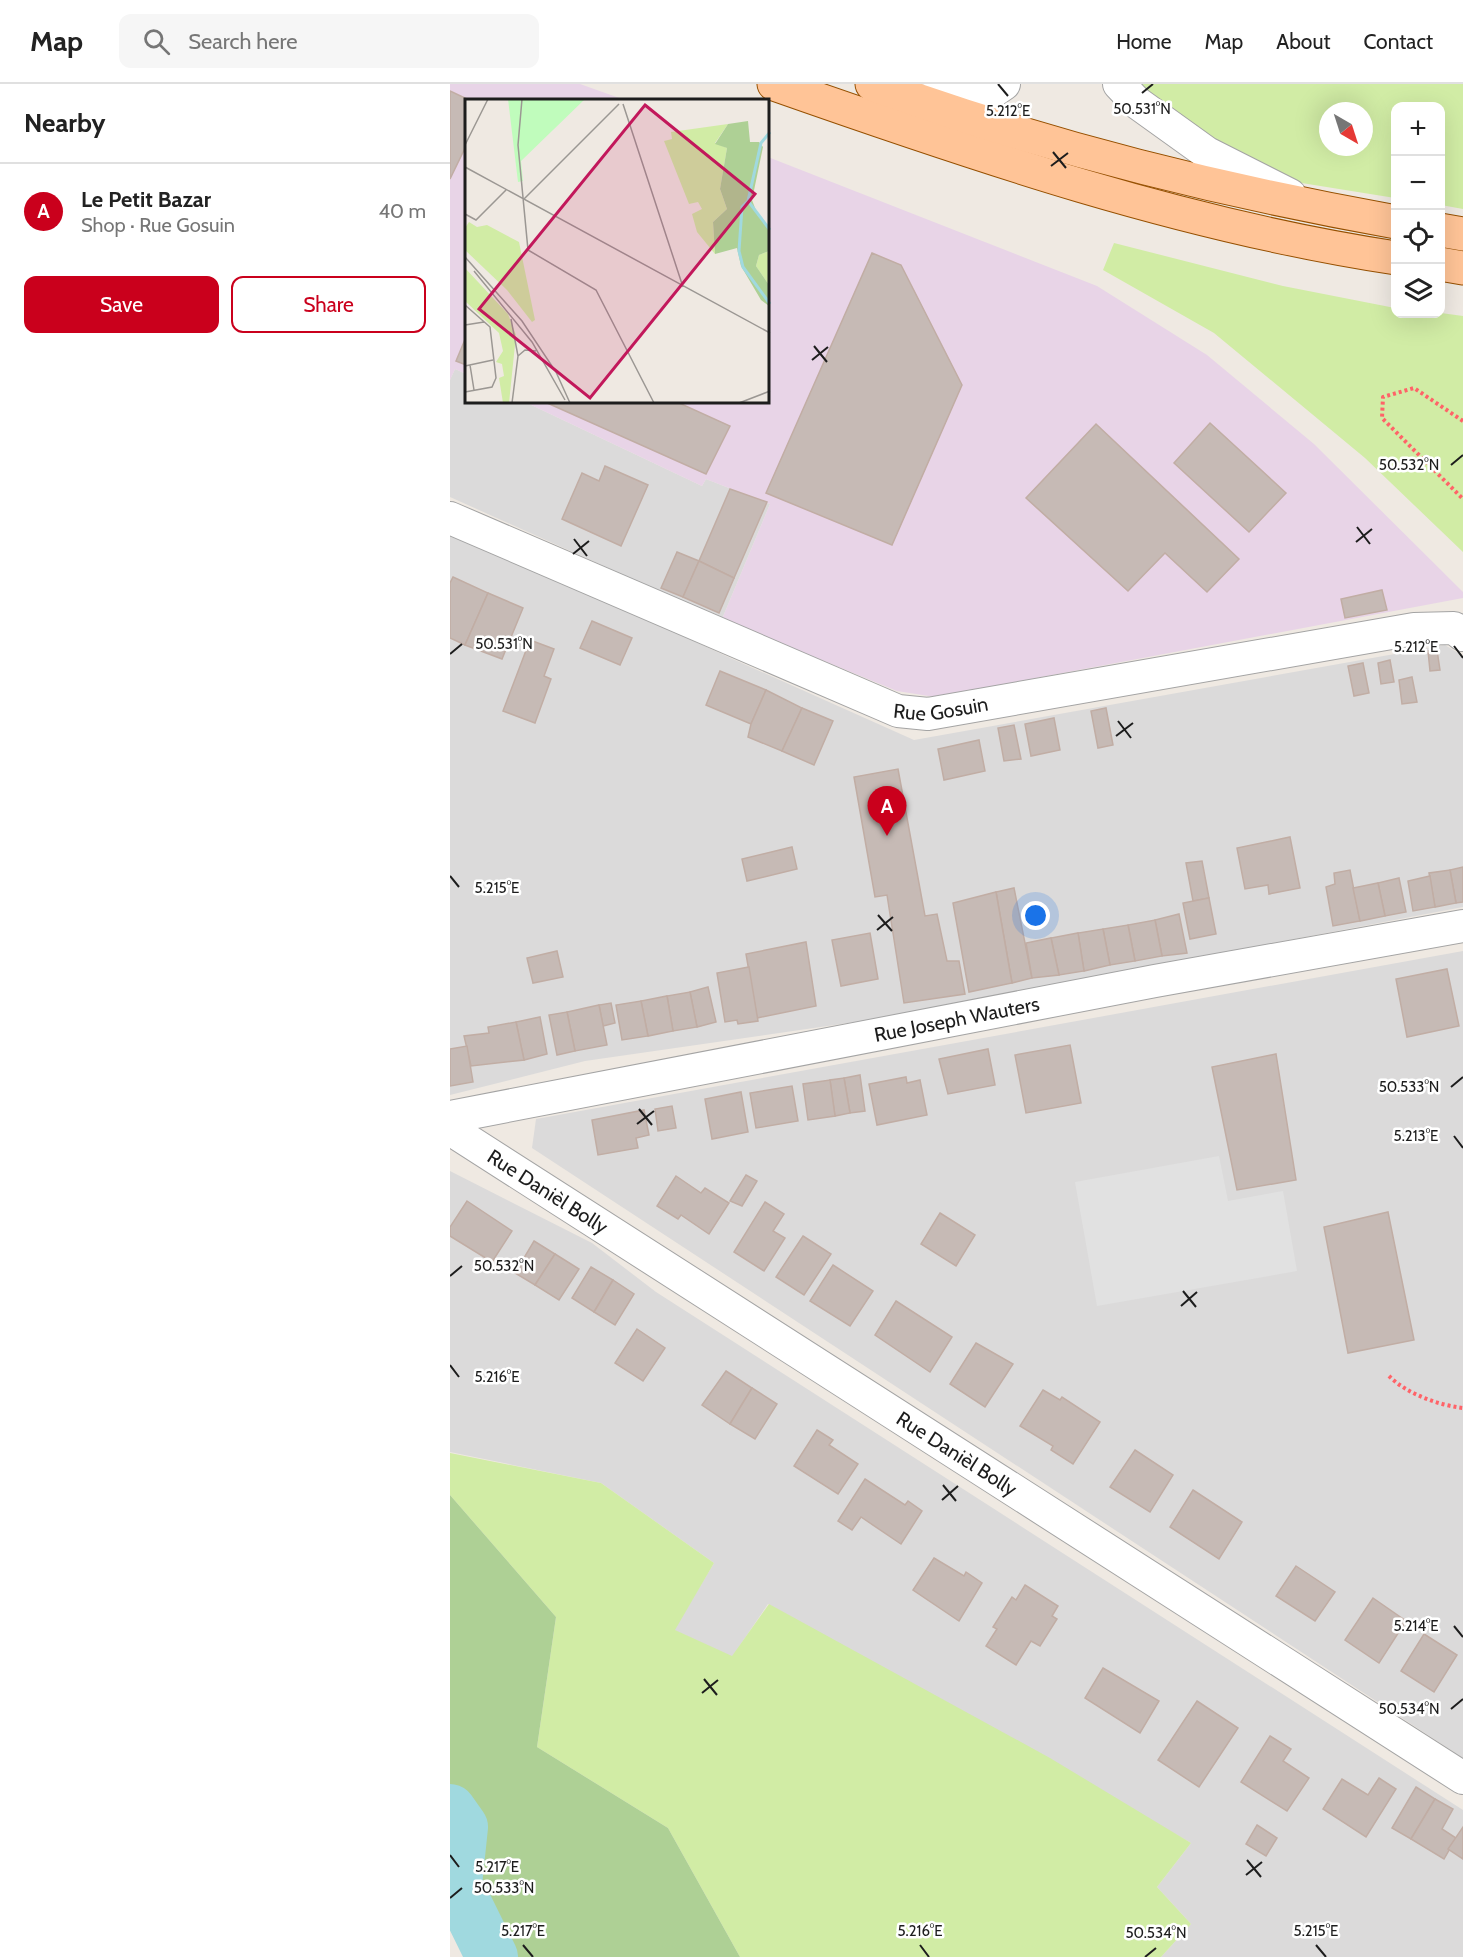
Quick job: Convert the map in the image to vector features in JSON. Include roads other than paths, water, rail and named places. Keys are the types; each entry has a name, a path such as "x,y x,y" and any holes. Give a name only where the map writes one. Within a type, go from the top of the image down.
{"main road":[{"path":"774,84 1019,167 1171,209 1328,247 1391,257"},
{"path":"872,84 1022,135 1176,177 1315,208 1391,221"},
{"path":"1445,231 1463,234"},
{"path":"1445,265 1463,268"}],"street":[{"path":"918,101 971,100 985,97 1004,84"},
{"path":"1119,84 1136,102 1207,153 1315,208"},
{"name":"Rue Gosuin","path":"450,518 898,711 928,714 1414,629 1454,628 1463,635"},
{"name":"Rue Joseph Wauters","path":"450,1117 1155,981 1463,926"},
{"name":"Rue Danièl Bolly","path":"450,1130 1463,1778"}],"waterway":[{"path":"450,1810 462,1827 456,1884"},
{"path":"450,1881 456,1884 492,1957"}],"place":[{"name":"Le Petit Bazar","path":"887,836"}]}
